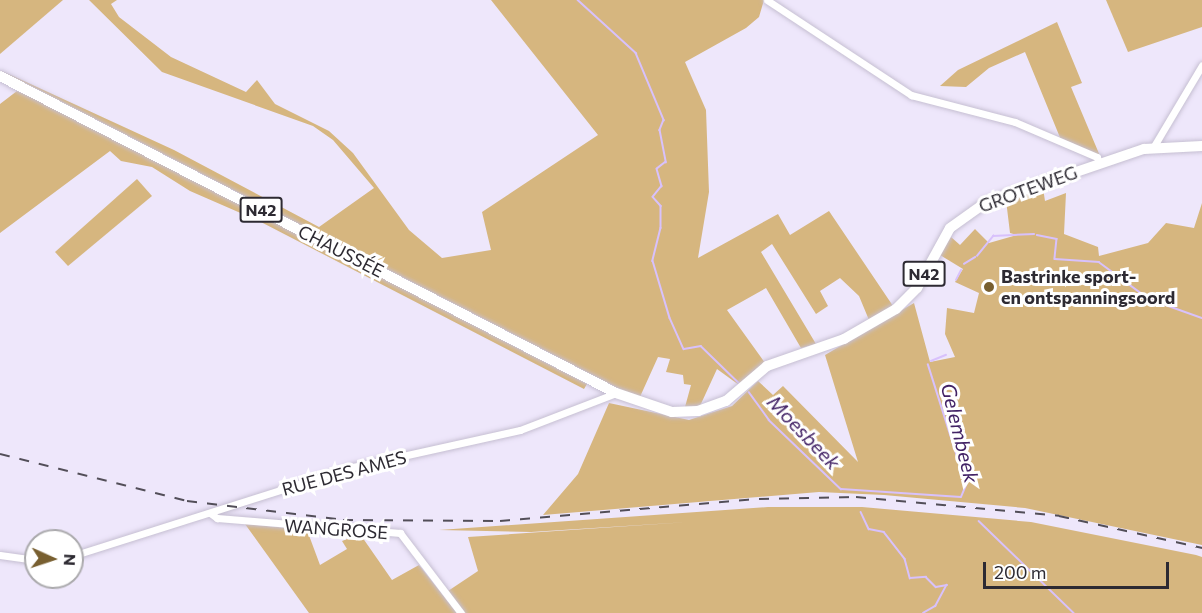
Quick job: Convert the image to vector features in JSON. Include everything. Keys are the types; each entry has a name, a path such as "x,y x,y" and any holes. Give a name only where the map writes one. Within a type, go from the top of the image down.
{"main road":[{"name":"CHAUSSÉE","path":"0,76 616,393"},
{"name":"GROTEWEG","path":"616,393 648,407 689,412 726,401 767,366 844,339 896,309 917,288 944,235 969,211 1099,163 1154,146 1202,147"}],"street":[{"path":"767,0 911,95 1015,122 1097,158 1099,163"},
{"path":"1154,146 1202,65"},
{"name":"RUE DES AMES","path":"84,552 353,467 520,430 616,393"},
{"name":"WANGROSE","path":"210,513 217,519 400,533 460,613"},
{"path":"0,555 24,558"}],"shaded area":[{"path":"0,0 63,0 0,54"},
{"path":"89,0 117,0 111,4 119,17 171,57 246,92 257,80 275,104 329,131 353,153 409,230 442,258 491,250 482,212 598,135 491,0 764,0 759,17 746,28 685,62 706,110 709,192 698,258 778,214 790,235 829,211 893,306 869,320 859,296 840,278 820,291 828,306 816,314 772,244 761,252 816,344 801,348 766,288 727,310 765,363 739,385 717,369 700,406 685,407 691,385 684,384 683,375 666,372 670,359 658,357 639,399 0,70 174,150 319,227 374,188 333,140 313,126 162,72"},
{"path":"1106,0 1202,0 1202,27 1128,52"},
{"path":"1057,22 1082,83 1071,87 1100,156 1061,140 1025,52 989,68 966,87 940,86 958,70"},
{"path":"17,91 587,384 584,389 259,221 190,191 152,167 121,161 110,151 0,233 0,104"},
{"path":"137,179 152,196 68,266 55,252"},
{"path":"1043,188 1045,201 1066,193 1064,234 1098,247 1099,256 1148,243 1166,223 1194,228 1202,203 1202,545 1025,508 884,495 819,492 543,515 578,474 609,403 689,420 732,406 758,381 773,395 783,386 858,462 825,355 914,303 930,362 955,357 945,334 947,308 974,313 979,293 955,282 963,269 940,255 951,237 960,245 975,229 989,243 1017,235 1010,233 1006,200"},
{"path":"768,507 862,507 1031,522 1196,555 1202,557 1202,613 463,613 445,593 478,571 468,537 688,522 531,532 439,530"},
{"path":"245,524 307,530 320,565 347,549 342,541 360,534 392,580 419,565 457,613 309,613"}],"waterway":[{"name":"Moesbeek","path":"578,0 636,53 664,120 660,130 666,162 657,169 662,186 653,197 661,206 661,228 653,261 670,318 684,349 701,346 739,383"},
{"name":"Gelembeek","path":"977,256 993,236 1034,234"},
{"name":"Gelembeek","path":"1037,235 1057,239 1055,259 1099,262 1149,299 1202,318"},
{"name":"Gelembeek","path":"964,264 975,257"},
{"name":"Gelembeek","path":"956,280 961,270"},
{"name":"Gelembeek","path":"931,361 946,355"},
{"name":"Gelembeek","path":"749,392 769,420 841,489 961,497 966,485 928,365"},
{"name":"Moesbeek","path":"861,512 869,529 884,532 905,559 910,578 926,577 936,587 947,585 936,606 924,613"},
{"path":"979,521 1074,613"}],"railway":[{"path":"0,454 187,501 343,520 500,521 759,499 856,497 1059,516 1202,548"}],"place":[{"name":"Bastrinke sport- en ontspanningsoord","path":"989,287"}]}
